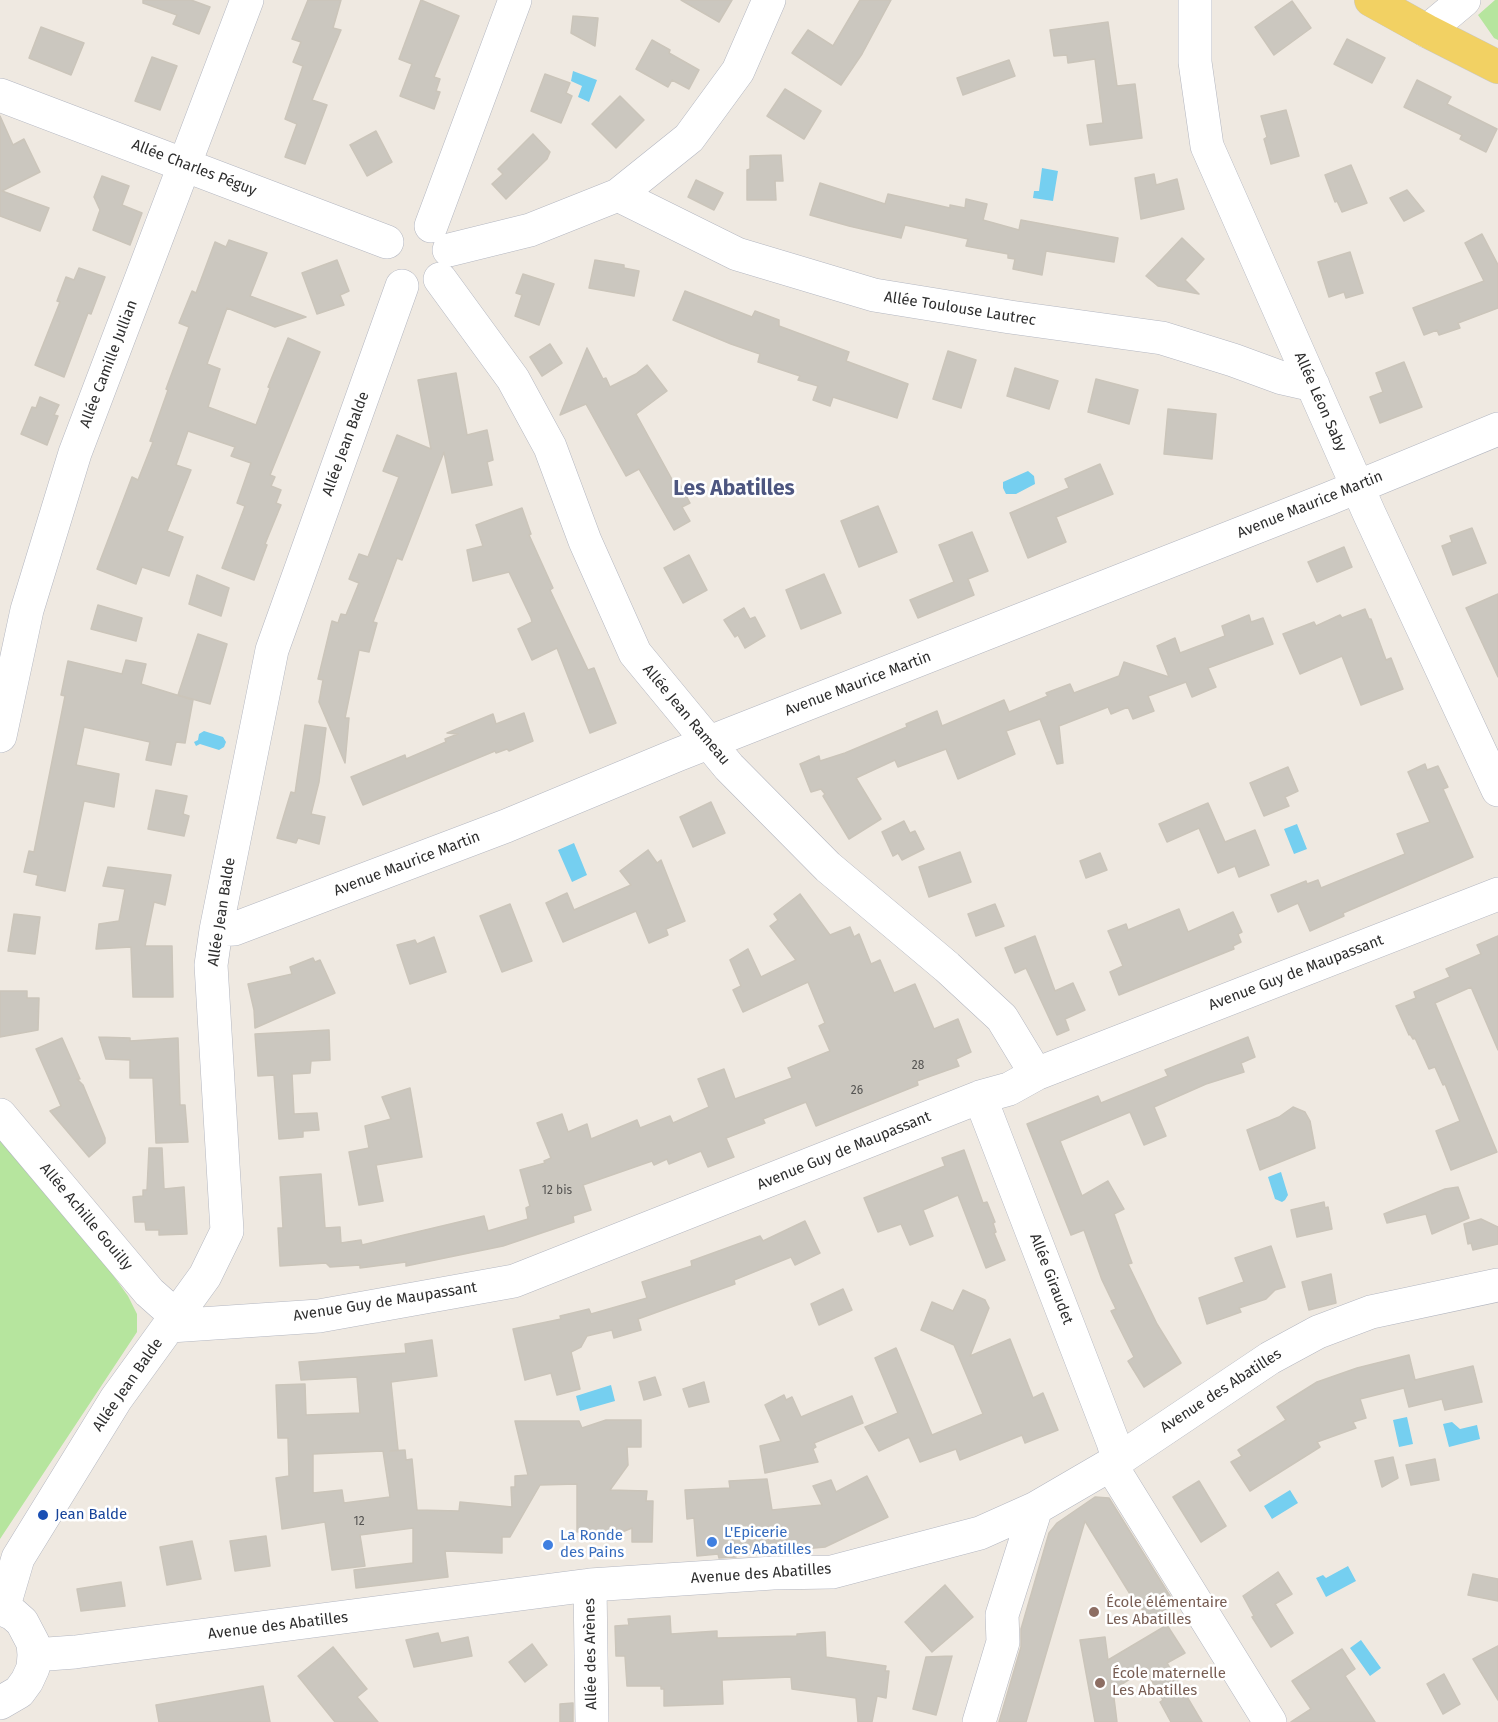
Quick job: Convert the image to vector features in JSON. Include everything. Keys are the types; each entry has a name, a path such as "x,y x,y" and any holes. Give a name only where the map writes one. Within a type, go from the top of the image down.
{"main road":[{"path":"1371,0 1427,32 1498,67"}],"street":[{"name":"Allée Camille Jullian","path":"0,736 27,610 75,453 247,0"},
{"path":"440,252 421,224 411,224 393,233 387,242 384,262 388,272 402,286 423,289 440,252 515,0"},
{"path":"440,252 530,230 618,195 688,138 738,71 769,0"},
{"name":"Allée Léon Saby","path":"1195,0 1195,62 1208,146 1357,487 1498,790"},
{"path":"1427,32 1464,0"},
{"name":"Allée Charles Péguy","path":"0,95 387,242"},
{"name":"Allée Toulouse Lautrec","path":"618,195 737,254 874,295 1162,338 1282,378 1313,385"},
{"name":"Allée Jean Rameau","path":"440,252 550,447 585,541 634,653 729,767 828,867 947,967 1002,1018 1036,1074"},
{"name":"Allée Jean Balde","path":"2,1608 18,1558 116,1399 205,1276 227,1231 211,965 216,930 272,650 402,286"},
{"name":"Avenue Maurice Martin","path":"216,930 234,929 485,834 709,742 1357,487 1498,429"},
{"name":"Avenue Guy de Maupassant","path":"173,1321 319,1316 514,1281 980,1097 1009,1089 1036,1074 1498,894"},
{"name":"Allée Giraudet","path":"980,1097 1113,1442 1117,1474 1270,1722"},
{"name":"Allée Achille Gouilly","path":"0,1114 173,1321"},
{"name":"Avenue des Abatilles","path":"34,1654 75,1652 590,1586 773,1573 832,1572 980,1533 1036,1508 1114,1462 1270,1358 1318,1332 1371,1312 1498,1285"},
{"path":"979,1722 1003,1642 1002,1616 1036,1508"},
{"name":"Allée des Arènes","path":"590,1586 592,1722"},
{"path":"0,1703 19,1692 27,1681 33,1668 34,1654 33,1643 22,1622 2,1608"}],"green space":[{"path":"1498,0 1498,40 1494,38 1478,15"},
{"path":"0,1137 128,1296 137,1314 137,1332 0,1539"}],"water":[{"path":"573,71 597,80 589,102 578,97 582,86 571,81"},
{"path":"1042,168 1058,171 1053,201 1033,198 1034,191 1039,191"},
{"path":"1028,471 1034,476 1035,484 1016,494 1006,494 1003,482"},
{"path":"204,731 223,737 226,742 224,747 219,750 200,744 196,746 194,742"},
{"path":"1297,824 1307,849 1294,854 1284,829"},
{"path":"574,843 587,875 572,882 558,850"},
{"path":"1281,1172 1288,1195 1282,1202 1275,1199 1268,1177"},
{"path":"611,1385 615,1401 580,1411 576,1396"},
{"path":"1407,1417 1413,1444 1399,1447 1393,1420"},
{"path":"1452,1422 1460,1429 1477,1425 1480,1439 1449,1447 1443,1424"},
{"path":"1290,1490 1298,1503 1272,1519 1264,1506"},
{"path":"1348,1566 1356,1581 1326,1597 1316,1578 1323,1575 1326,1578"},
{"path":"1361,1640 1381,1668 1370,1676 1350,1648"}],"building":[{"path":"143,0 191,0 210,7 199,34 173,24 177,15 143,3"},
{"path":"308,0 341,0 333,28 341,30 312,100 327,105 305,164 285,157 297,124 285,119 303,66 293,62 301,42 292,39"},
{"path":"421,0 459,16 434,77 440,79 436,91 440,92 434,109 400,96 412,64 399,59"},
{"path":"681,0 732,0 719,22"},
{"path":"860,0 891,0 862,54 841,85 792,53 808,30 833,46"},
{"path":"1292,1 1311,28 1274,55 1255,27"},
{"path":"573,16 598,18 595,46 571,33"},
{"path":"1108,22 1117,86 1135,84 1142,138 1090,145 1087,125 1103,123 1095,59 1068,63 1067,55 1054,56 1050,30"},
{"path":"41,27 84,43 71,75 29,58"},
{"path":"1347,39 1385,58 1372,83 1334,64"},
{"path":"652,40 670,50 669,53 699,70 689,89 672,80 668,87 636,69"},
{"path":"152,57 177,66 160,110 135,101"},
{"path":"1009,60 1015,76 963,95 957,78"},
{"path":"545,74 570,83 566,93 572,96 561,123 531,111"},
{"path":"1417,80 1451,97 1447,104 1497,129 1486,152 1460,139 1462,135 1404,107"},
{"path":"785,89 821,111 804,139 767,116"},
{"path":"620,96 644,120 616,148 592,124"},
{"path":"1286,110 1299,156 1271,164 1261,116"},
{"path":"0,116 13,145 24,139 40,172 2,191 49,208 40,231 0,216"},
{"path":"376,131 392,162 367,176 350,145"},
{"path":"533,134 550,152 547,159 506,199 492,184 503,174 498,169"},
{"path":"781,155 783,181 775,181 776,200 747,200 747,170 750,169 750,156"},
{"path":"1351,165 1367,203 1342,212 1337,201 1335,202 1325,175"},
{"path":"1154,174 1156,185 1177,179 1184,209 1141,219 1135,178"},
{"path":"102,176 129,186 122,205 142,213 130,245 93,230 100,210 94,197"},
{"path":"696,180 723,193 714,210 688,197"},
{"path":"820,183 885,204 888,194 950,208 950,205 965,208 966,199 987,204 983,220 1019,230 1021,220 1118,238 1114,262 1046,251 1042,275 1013,269 1015,259 1008,258 1008,254 966,246 968,239 905,225 901,238 849,226 810,215"},
{"path":"1407,190 1424,211 1404,221 1390,198"},
{"path":"1482,234 1498,265 1498,308 1458,323 1460,328 1439,335 1437,330 1424,335 1413,308 1484,281 1465,243"},
{"path":"1182,238 1204,259 1185,280 1199,294 1158,286 1146,276"},
{"path":"229,240 267,253 250,296 306,317 275,327 227,308 207,364 220,369 208,407 256,425 270,388 268,387 288,338 320,352 270,475 275,477 271,486 281,490 276,503 281,505 265,544 267,545 254,580 222,568 245,506 237,503 251,463 231,456 235,447 188,431 176,465 191,470 167,531 183,537 169,576 142,567 136,584 97,569 132,477 138,480 153,442 150,441 168,390 166,389 189,327 179,323 192,291 196,293 215,242 226,247"},
{"path":"1350,252 1363,293 1346,298 1344,292 1329,297 1318,262"},
{"path":"337,260 349,291 340,295 344,305 317,314 302,273"},
{"path":"595,260 624,265 624,268 639,271 634,296 589,288"},
{"path":"79,268 105,277 91,314 88,313 64,377 35,365 60,302 57,301 66,277 74,280"},
{"path":"523,274 554,284 539,325 515,316 522,295 516,293"},
{"path":"685,291 752,317 755,311 779,320 779,326 849,352 846,361 908,384 897,418 833,397 830,406 813,400 818,386 798,380 800,376 758,362 760,354 673,320"},
{"path":"550,344 562,363 542,376 530,357"},
{"path":"587,348 603,379 606,378 610,387 636,374 647,365 667,391 636,414 674,483 678,481 690,503 682,507 690,521 674,530 639,469 626,476 586,404 560,415"},
{"path":"948,351 976,360 961,408 933,399"},
{"path":"1404,362 1422,407 1380,423 1370,397 1383,392 1376,373"},
{"path":"1015,368 1058,381 1049,409 1007,396"},
{"path":"456,373 467,435 487,430 493,460 487,462 492,485 452,493 444,452 402,560 397,558 373,622 377,623 369,652 359,650 345,718 349,718 345,763 319,702 323,680 318,679 332,621 338,623 341,614 346,615 359,583 349,579 359,554 368,557 399,477 383,471 397,435 431,449 418,380"},
{"path":"1096,379 1138,390 1129,424 1088,412"},
{"path":"40,397 59,405 54,415 58,416 47,445 21,434 32,407 36,408"},
{"path":"1168,409 1216,414 1212,459 1164,454"},
{"path":"1100,464 1113,494 1056,517 1066,542 1028,558 1010,513 1069,488 1065,479"},
{"path":"878,506 897,552 859,567 841,521"},
{"path":"522,508 531,534 529,535 553,588 550,590 588,670 594,668 616,723 590,733 557,648 532,660 518,629 532,622 531,618 509,572 473,581 467,550 483,546 476,525"},
{"path":"1472,528 1486,563 1453,575 1442,546 1452,542 1450,536"},
{"path":"972,532 988,571 968,579 974,595 918,618 910,600 954,582 939,545"},
{"path":"1344,547 1352,567 1317,582 1308,562"},
{"path":"689,555 707,590 683,603 664,568"},
{"path":"824,574 841,613 801,629 786,590"},
{"path":"197,575 229,588 221,616 189,604"},
{"path":"1498,594 1498,677 1466,608"},
{"path":"98,605 142,618 136,641 91,629"},
{"path":"744,608 750,619 755,617 765,636 745,648 738,635 735,637 724,620"},
{"path":"1365,609 1386,660 1391,658 1403,689 1361,705 1342,656 1300,674 1283,634 1314,622 1316,626 1340,615 1342,618"},
{"path":"1249,615 1251,622 1263,618 1273,644 1208,668 1216,687 1192,697 1186,682 1148,696 1154,711 1133,719 1128,707 1111,714 1108,707 1059,726 1063,763 1057,764 1040,719 1006,731 1015,754 958,779 946,749 898,767 895,760 856,778 881,819 849,839 821,789 811,792 800,764 819,756 820,761 845,753 907,727 906,724 937,711 942,726 1004,700 1009,712 1048,696 1046,693 1070,684 1074,693 1119,676 1124,662 1169,677 1157,646 1175,638 1180,653 1225,636 1222,626"},
{"path":"198,634 227,644 210,704 178,695"},
{"path":"126,660 146,664 141,684 193,700 185,743 176,742 171,765 146,760 150,742 84,727 76,765 119,774 114,807 84,801 65,891 36,885 38,875 24,872 29,851 34,852 65,696 61,695 68,661 122,674"},
{"path":"524,713 533,741 509,751 507,749 496,753 495,751 363,805 351,777 405,755 406,759 446,742 445,739 458,734 447,733 493,714 496,724"},
{"path":"305,725 326,728 319,782 311,814 325,817 319,844 298,838 296,843 277,838 291,792 295,793"},
{"path":"1425,764 1427,770 1438,766 1448,787 1443,789 1473,857 1343,913 1344,916 1310,931 1298,903 1278,912 1271,895 1306,881 1307,884 1318,880 1321,888 1405,854 1397,834 1430,822 1408,772"},
{"path":"1288,767 1298,791 1285,797 1289,806 1264,816 1250,783"},
{"path":"156,790 187,796 183,814 189,816 184,836 148,829"},
{"path":"711,802 725,833 693,847 680,817"},
{"path":"1208,803 1225,842 1255,830 1269,865 1239,877 1235,866 1218,873 1199,828 1167,842 1159,824"},
{"path":"904,821 910,833 915,831 924,849 902,860 898,853 893,856 882,832"},
{"path":"648,850 657,863 661,860 685,921 666,929 668,935 649,943 636,911 563,942 546,903 567,893 574,910 631,885 620,871"},
{"path":"960,852 971,882 929,897 919,867"},
{"path":"1100,853 1107,870 1086,878 1080,861"},
{"path":"108,867 171,875 165,905 154,902 145,946 172,946 173,997 133,997 131,947 96,949 99,924 119,921 125,889 103,886"},
{"path":"800,894 830,935 850,927 854,937 859,934 871,964 880,960 894,993 915,984 934,1029 958,1019 971,1052 956,1059 959,1066 917,1081 918,1085 816,1126 806,1102 763,1119 765,1123 726,1138 734,1157 708,1167 701,1151 669,1164 667,1159 654,1165 652,1161 583,1185 591,1210 573,1216 574,1222 503,1246 406,1266 406,1262 360,1268 360,1265 330,1267 326,1263 280,1266 278,1228 283,1228 280,1177 321,1174 325,1228 340,1227 341,1243 361,1240 362,1245 484,1216 488,1231 528,1219 526,1208 530,1206 520,1170 545,1163 544,1161 551,1158 537,1123 562,1114 568,1132 587,1124 591,1139 637,1120 640,1128 670,1116 673,1123 709,1107 698,1079 724,1069 735,1099 792,1078 788,1068 830,1051 819,1026 825,1023 808,982 743,1012 733,990 741,986 730,960 748,949 761,977 796,960 770,926 778,920 774,914"},
{"path":"510,904 532,961 502,972 480,916"},
{"path":"995,904 1004,926 976,936 968,914"},
{"path":"1179,909 1188,932 1233,912 1242,932 1238,934 1241,942 1233,946 1234,949 1119,995 1110,972 1123,966 1108,931 1126,924 1128,930"},
{"path":"14,914 40,917 35,954 8,951"},
{"path":"1035,936 1055,991 1073,983 1085,1010 1065,1019 1069,1030 1057,1035 1026,968 1015,973 1005,948"},
{"path":"1498,936 1498,1050 1471,987 1435,1003 1497,1152 1451,1170 1436,1131 1460,1121 1445,1084 1443,1085 1435,1067 1429,1069 1415,1038 1409,1035 1396,1006 1416,998 1414,992 1450,977 1446,969 1481,954 1477,945"},
{"path":"434,937 446,972 410,984 397,945 415,940 417,944"},
{"path":"313,958 315,962 320,960 335,993 255,1028 254,1010 248,984 292,974 290,967"},
{"path":"0,991 27,991 27,998 39,998 38,1030 0,1037"},
{"path":"329,1030 330,1060 311,1061 310,1073 292,1074 294,1114 317,1113 319,1130 303,1131 303,1137 279,1139 274,1075 258,1076 255,1034"},
{"path":"99,1037 130,1038 130,1041 178,1038 180,1105 185,1105 188,1142 156,1143 153,1078 130,1078 130,1060 106,1059"},
{"path":"1248,1037 1255,1057 1241,1063 1244,1072 1206,1084 1154,1107 1166,1136 1144,1145 1130,1112 1060,1141 1082,1196 1108,1181 1124,1209 1114,1214 1132,1263 1128,1264 1157,1324 1181,1363 1144,1387 1128,1361 1134,1357 1111,1311 1116,1309 1102,1280 1084,1230 1071,1235 1027,1124 1098,1096 1101,1103 1168,1076 1165,1070"},
{"path":"62,1038 80,1079 77,1079 83,1085 105,1138 105,1143 89,1157 50,1111 61,1106 36,1049"},
{"path":"410,1088 422,1157 376,1165 383,1201 359,1205 349,1152 369,1148 365,1126 391,1119 382,1097"},
{"path":"1293,1107 1305,1112 1310,1121 1315,1148 1260,1170 1247,1130 1279,1117"},
{"path":"149,1148 162,1148 164,1189 184,1187 187,1234 159,1235 159,1230 146,1230 145,1222 135,1222 133,1197 143,1196 143,1190 147,1190"},
{"path":"964,1150 983,1203 987,1202 995,1222 993,1223 996,1232 994,1233 1005,1260 986,1268 958,1195 923,1210 933,1236 910,1245 901,1224 878,1232 864,1198 945,1166 942,1158"},
{"path":"1458,1187 1469,1218 1432,1234 1426,1214 1387,1223 1384,1214 1445,1189"},
{"path":"1324,1202 1325,1208 1328,1207 1332,1229 1297,1237 1291,1210"},
{"path":"1481,1219 1498,1227 1498,1244 1473,1250 1471,1243 1468,1244 1464,1224"},
{"path":"805,1221 820,1253 795,1265 791,1257 734,1280 735,1284 638,1319 641,1330 614,1338 612,1330 587,1336 581,1347 571,1352 580,1389 557,1395 551,1373 525,1380 513,1329 561,1319 560,1316 589,1309 591,1314 647,1298 642,1282 692,1266 691,1261 760,1236 763,1241"},
{"path":"1271,1246 1285,1287 1275,1290 1266,1299 1239,1308 1241,1312 1207,1324 1199,1298 1244,1282 1235,1258"},
{"path":"1331,1274 1336,1303 1309,1310 1302,1282"},
{"path":"843,1289 852,1310 819,1325 811,1304"},
{"path":"963,1290 985,1300 989,1308 970,1356 1010,1339 1033,1398 1043,1393 1058,1430 1025,1443 1022,1435 960,1460 956,1449 920,1462 909,1437 879,1451 865,1427 898,1413 875,1358 896,1348 932,1435 983,1414 954,1345 921,1330 932,1302 953,1311"},
{"path":"432,1340 437,1376 391,1382 398,1450 390,1451 405,1450 406,1460 412,1459 417,1510 459,1511 460,1502 512,1507 511,1487 515,1487 515,1476 528,1475 515,1421 579,1421 582,1428 606,1420 641,1420 641,1447 627,1447 628,1465 610,1490 647,1491 646,1501 653,1501 652,1542 632,1542 632,1528 600,1541 586,1532 577,1532 577,1484 540,1485 510,1537 502,1537 502,1553 445,1551 448,1577 356,1588 354,1570 413,1563 413,1528 360,1535 365,1566 332,1570 325,1522 282,1529 276,1478 289,1476 288,1438 278,1438 276,1385 305,1384 306,1415 360,1413 357,1377 301,1380 299,1362 406,1353 405,1344","holes":["383,1451 390,1497 344,1503 342,1490 313,1493 313,1454"]},
{"path":"1409,1355 1415,1380 1473,1366 1482,1402 1445,1410 1442,1399 1409,1407 1404,1388 1360,1399 1366,1418 1353,1422 1356,1428 1317,1442 1320,1447 1250,1491 1231,1462 1242,1456 1238,1450 1286,1420 1277,1407 1317,1382 1357,1368"},
{"path":"655,1377 661,1395 644,1400 639,1382"},
{"path":"704,1382 709,1402 689,1407 683,1389"},
{"path":"784,1395 786,1400 792,1397 801,1417 852,1396 863,1423 814,1443 816,1447 813,1449 818,1462 765,1473 760,1446 781,1441 765,1405"},
{"path":"1393,1457 1398,1478 1382,1487 1375,1461"},
{"path":"1435,1459 1439,1480 1411,1485 1406,1465"},
{"path":"867,1476 888,1517 825,1547 736,1553 736,1557 719,1558 718,1554 697,1556 694,1518 687,1519 685,1490 730,1488 729,1481 767,1479 772,1510 822,1505 813,1486 831,1480 836,1492"},
{"path":"1199,1481 1226,1526 1201,1542 1173,1497"},
{"path":"1095,1497 1109,1498 1175,1604 1148,1619 1085,1521 1026,1722 999,1722 1021,1647 1021,1629 1049,1533 1057,1523"},
{"path":"266,1536 270,1566 235,1571 230,1541"},
{"path":"192,1541 201,1579 167,1585 160,1547"},
{"path":"1278,1572 1292,1594 1275,1604 1293,1633 1271,1647 1252,1617 1254,1616 1243,1596"},
{"path":"1473,1574 1498,1579 1498,1601 1468,1595"},
{"path":"121,1582 125,1606 81,1611 77,1589"},
{"path":"945,1585 973,1617 932,1652 905,1622"},
{"path":"670,1616 671,1634 717,1631 717,1638 797,1636 797,1634 825,1632 826,1657 886,1666 885,1671 889,1671 886,1698 877,1696 872,1722 858,1722 856,1698 792,1689 791,1677 722,1680 723,1704 664,1706 664,1689 661,1689 661,1686 627,1686 625,1656 616,1656 615,1626 629,1625 628,1619"},
{"path":"1167,1625 1185,1653 1167,1663 1202,1722 1171,1722 1160,1702 1163,1700 1145,1669 1113,1690 1117,1722 1095,1722 1080,1640 1105,1637 1108,1660"},
{"path":"438,1633 441,1643 468,1637 472,1656 414,1667 406,1640"},
{"path":"532,1644 547,1665 525,1682 509,1662"},
{"path":"1498,1646 1498,1700 1473,1659"},
{"path":"333,1647 367,1689 357,1697 378,1722 335,1722 298,1676"},
{"path":"1342,1649 1355,1669 1345,1676 1375,1722 1291,1722 1311,1709 1292,1681"},
{"path":"952,1656 936,1715 913,1709 926,1657"},
{"path":"1444,1674 1460,1704 1443,1714 1427,1684"},
{"path":"263,1686 270,1722 159,1722 156,1705"},
{"path":"573,1703 573,1722 560,1722 560,1704"}],"place":[{"name":"Jean Balde","path":"43,1515"},
{"name":"L'Epicerie des Abatilles","path":"712,1542"},
{"name":"La Ronde des Pains","path":"548,1545"},
{"name":"École élémentaire Les Abatilles","path":"1094,1612"},
{"name":"École maternelle Les Abatilles","path":"1100,1683"}],"district":[{"name":"Les Abatilles","path":"734,489"}]}
